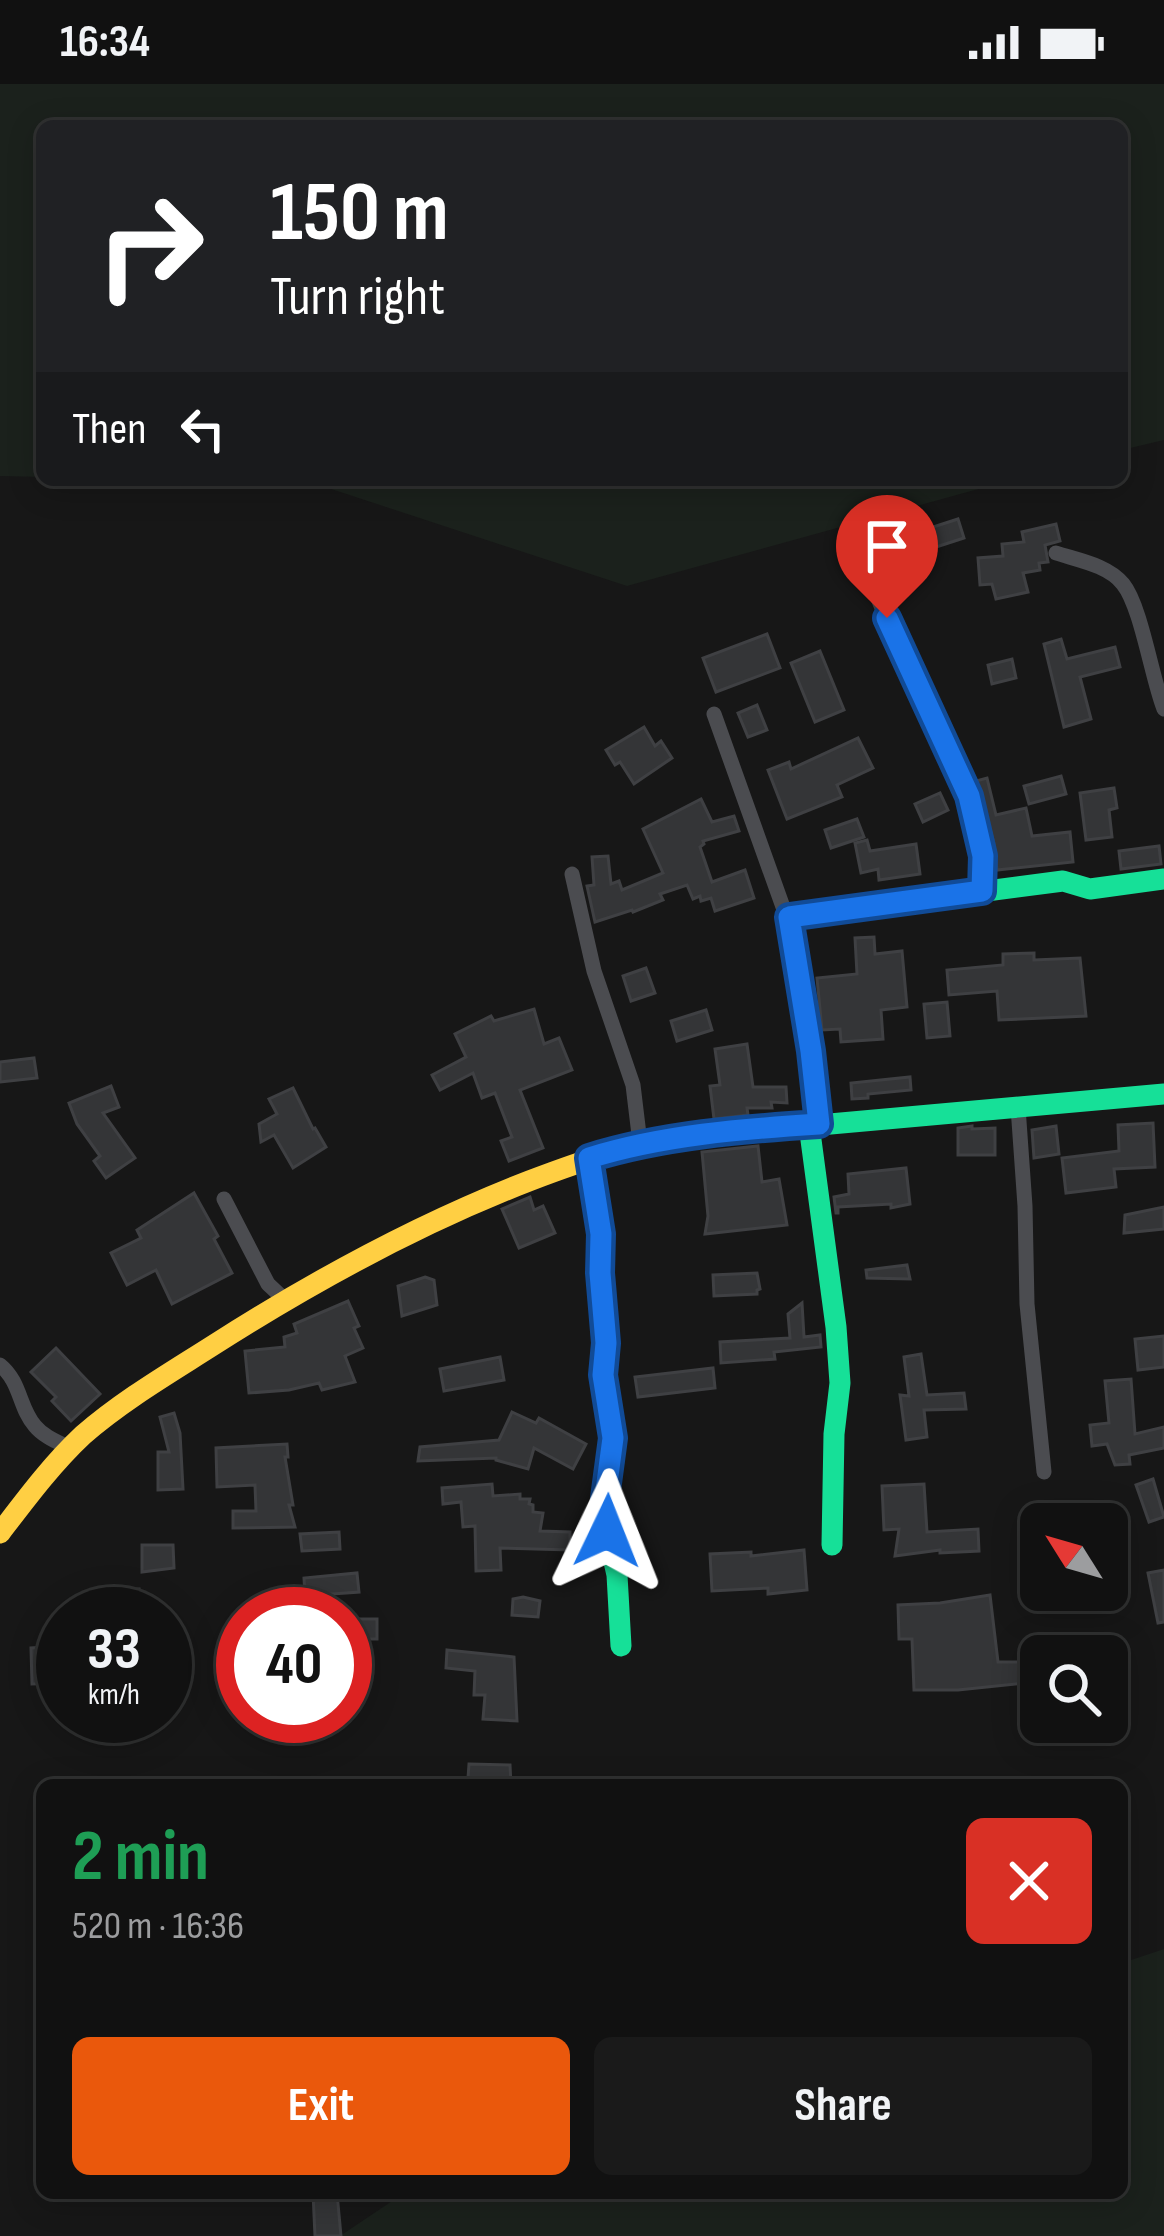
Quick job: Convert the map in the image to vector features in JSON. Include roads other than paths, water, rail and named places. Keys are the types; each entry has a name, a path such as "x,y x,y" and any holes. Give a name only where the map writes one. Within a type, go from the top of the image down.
{"street":[{"path":"1055,554 1094,565 1123,584 1164,709"},
{"path":"869,577 969,796 983,856 982,891"},
{"path":"714,714 789,917 811,1051 840,1383 832,1545"},
{"path":"572,874 594,971 632,1085 640,1143"},
{"path":"789,917 1063,881 1090,889 1164,879"},
{"path":"0,1533 70,1448 117,1408 284,1300 446,1214 589,1158 640,1143 1164,1094"},
{"path":"1018,1107 1027,1304 1044,1472"},
{"path":"589,1158 601,1234 603,1375 613,1438 605,1498 621,1646"},
{"path":"224,1199 268,1284 284,1300"},
{"path":"0,1365 16,1383 38,1430 70,1448"}]}
